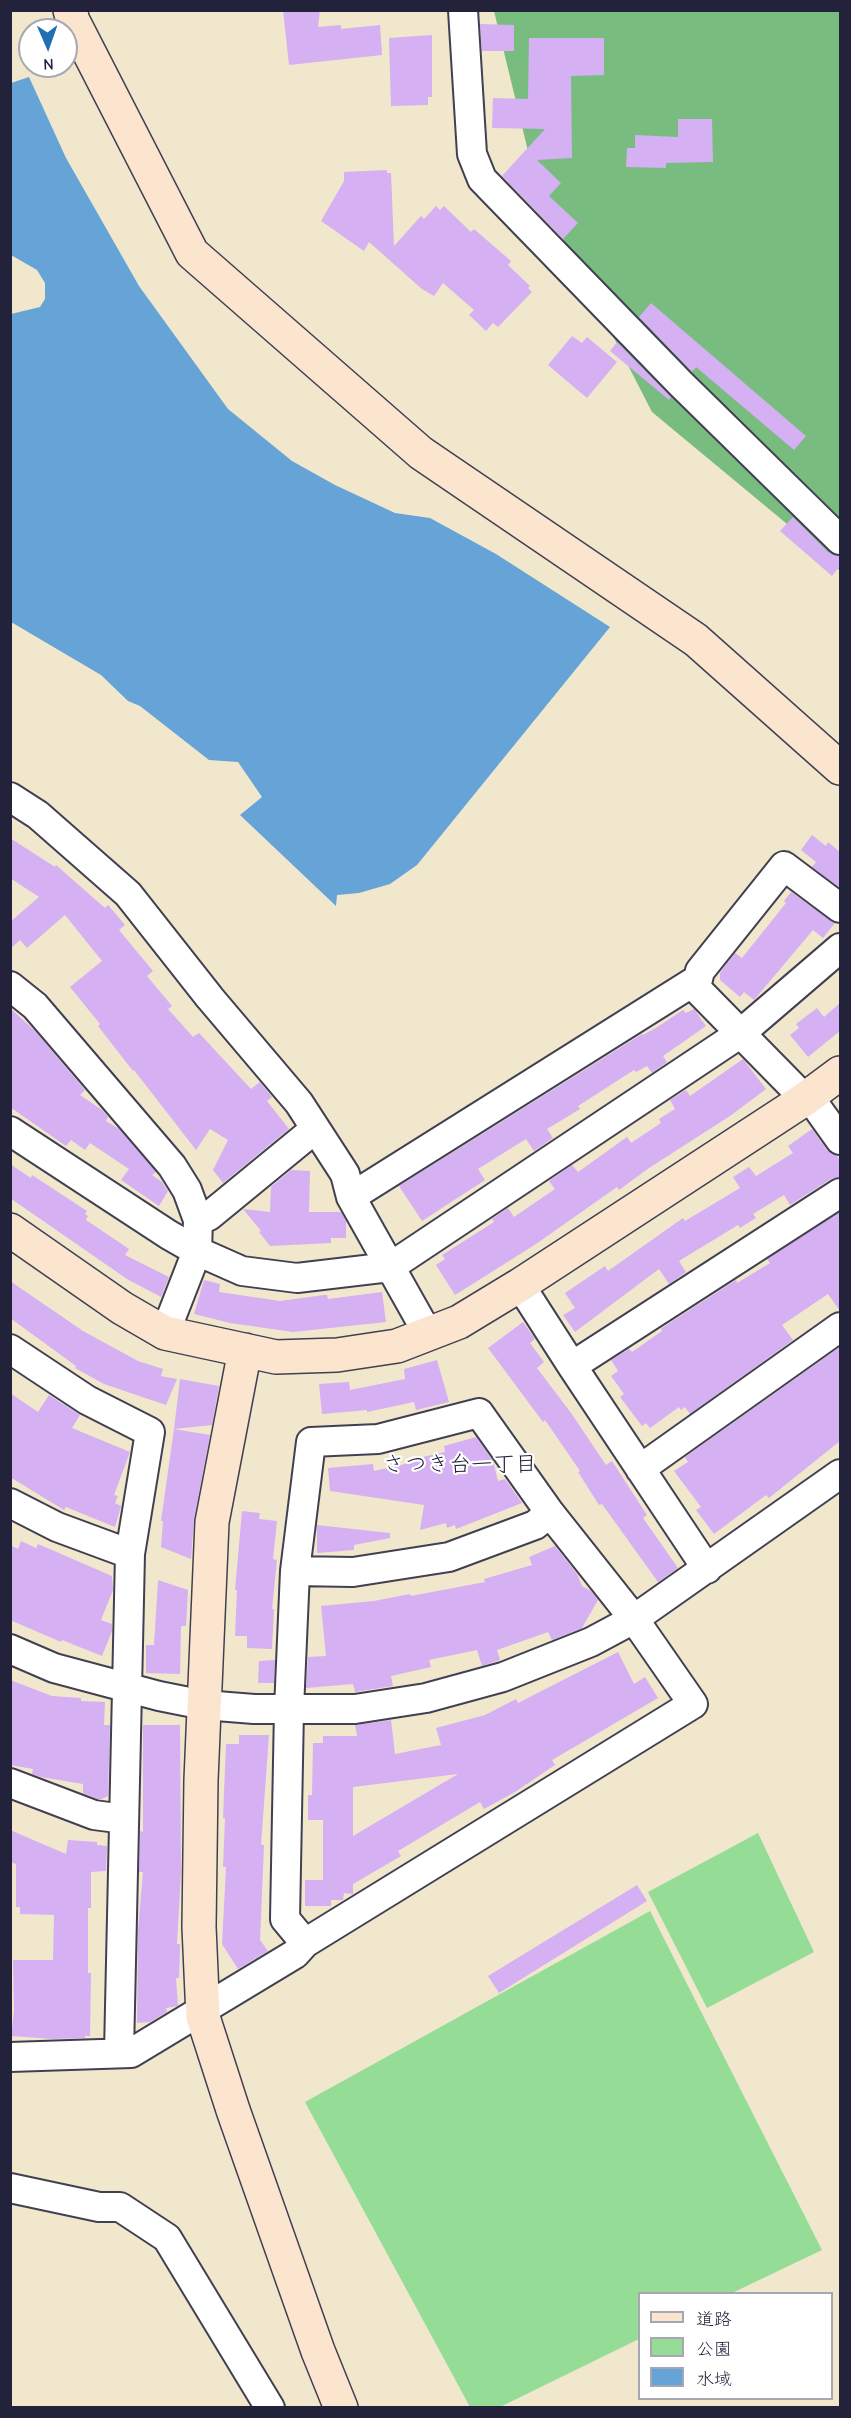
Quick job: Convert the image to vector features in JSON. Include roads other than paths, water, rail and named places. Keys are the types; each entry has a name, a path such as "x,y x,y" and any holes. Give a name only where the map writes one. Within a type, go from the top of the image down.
{"street":[{"path":"70,10 73,21 192,253 421,453 696,640 840,768"},
{"path":"463,10 472,154 482,179 681,384 840,540"},
{"path":"10,797 38,815 128,894 210,998 299,1103 345,1174 351,1197 428,1334"},
{"path":"840,908 784,866 700,971 696,988 806,1097 840,1140"},
{"path":"10,1131 197,1251 242,1271 297,1278 390,1267 741,1033 840,948"},
{"path":"351,1197 698,980"},
{"path":"10,986 34,1006 172,1166 187,1190 198,1220 197,1251 165,1333"},
{"path":"13,1236 122,1308 165,1333 276,1357 337,1355 397,1346 459,1322 520,1285 840,1073"},
{"path":"198,1220 209,1216 315,1129"},
{"path":"572,1366 840,1193"},
{"path":"520,1285 707,1569"},
{"path":"640,1469 840,1327"},
{"path":"10,1349 87,1400 150,1432 130,1554 119,2052"},
{"path":"245,1350 212,1522 204,1705 199,1927 203,2017 233,2110 318,2351 341,2408"},
{"path":"10,2057 131,2053 295,1954 305,1943 693,1704 634,1618 550,1513 479,1413 378,1439 311,1442 296,1571 289,1709 285,1919 305,1943"},
{"path":"10,1648 54,1668 204,1705 254,1709 355,1709 426,1698 503,1677 591,1642 634,1618 707,1569 840,1474"},
{"path":"10,1503 57,1527 130,1554"},
{"path":"296,1571 353,1572 449,1557 535,1525 550,1513"},
{"path":"10,1783 94,1815 124,1819"},
{"path":"10,2188 99,2207 120,2206 167,2238 270,2408"}],"water":[{"path":"29,78 66,158 139,286 228,409 292,461 335,485 395,513 430,518 496,554 610,627 417,865 390,884 359,893 337,895 336,906 240,815 262,797 238,762 209,760 140,706 128,701 101,675 11,622 11,314 40,307 45,299 45,283 37,270 11,255 11,83"}],"district":[{"name":"さつき台一丁目","path":"460,1465"}]}
